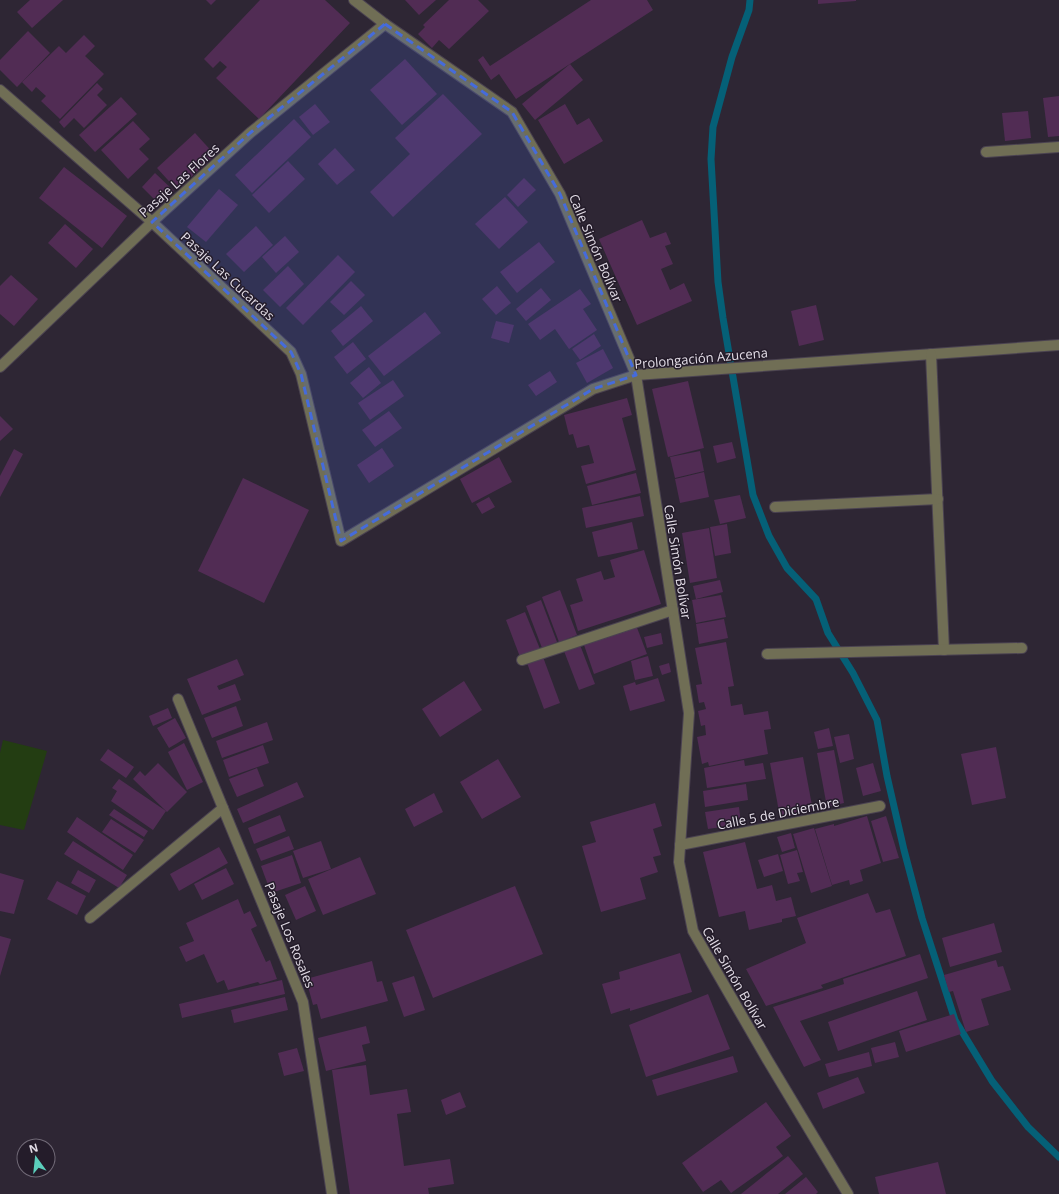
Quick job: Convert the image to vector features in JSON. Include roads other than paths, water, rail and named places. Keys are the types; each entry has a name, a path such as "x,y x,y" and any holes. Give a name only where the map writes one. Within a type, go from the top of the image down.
{"street":[{"name":"Calle Simón Bolívar","path":"354,0 385,24 512,112 560,194 636,375 689,713 679,862 693,931 767,1059 848,1194"},
{"name":"Pasaje Las Flores","path":"0,366 152,222 250,134 385,24"},
{"name":"Pasaje Las Cucardas","path":"0,90 152,222 291,352 301,374 341,541"},
{"path":"986,152 1059,147"},
{"name":"Prolongación Azucena","path":"341,541 593,389 636,375 1059,345"},
{"path":"931,354 944,650"},
{"path":"775,507 938,499"},
{"path":"522,660 673,610"},
{"path":"767,654 1022,648"},
{"name":"Pasaje Los Rosales","path":"178,699 303,1002 332,1194"},
{"name":"Calle 5 de Diciembre","path":"680,845 880,806"},
{"path":"90,918 223,808"}],"waterway":[{"path":"750,0 749,10 732,57 713,127 711,159 718,282 753,495 769,536 787,568 816,599 828,633 853,673 877,720 887,776 904,850 922,918 955,1020 992,1081 1028,1127 1059,1157"}]}
